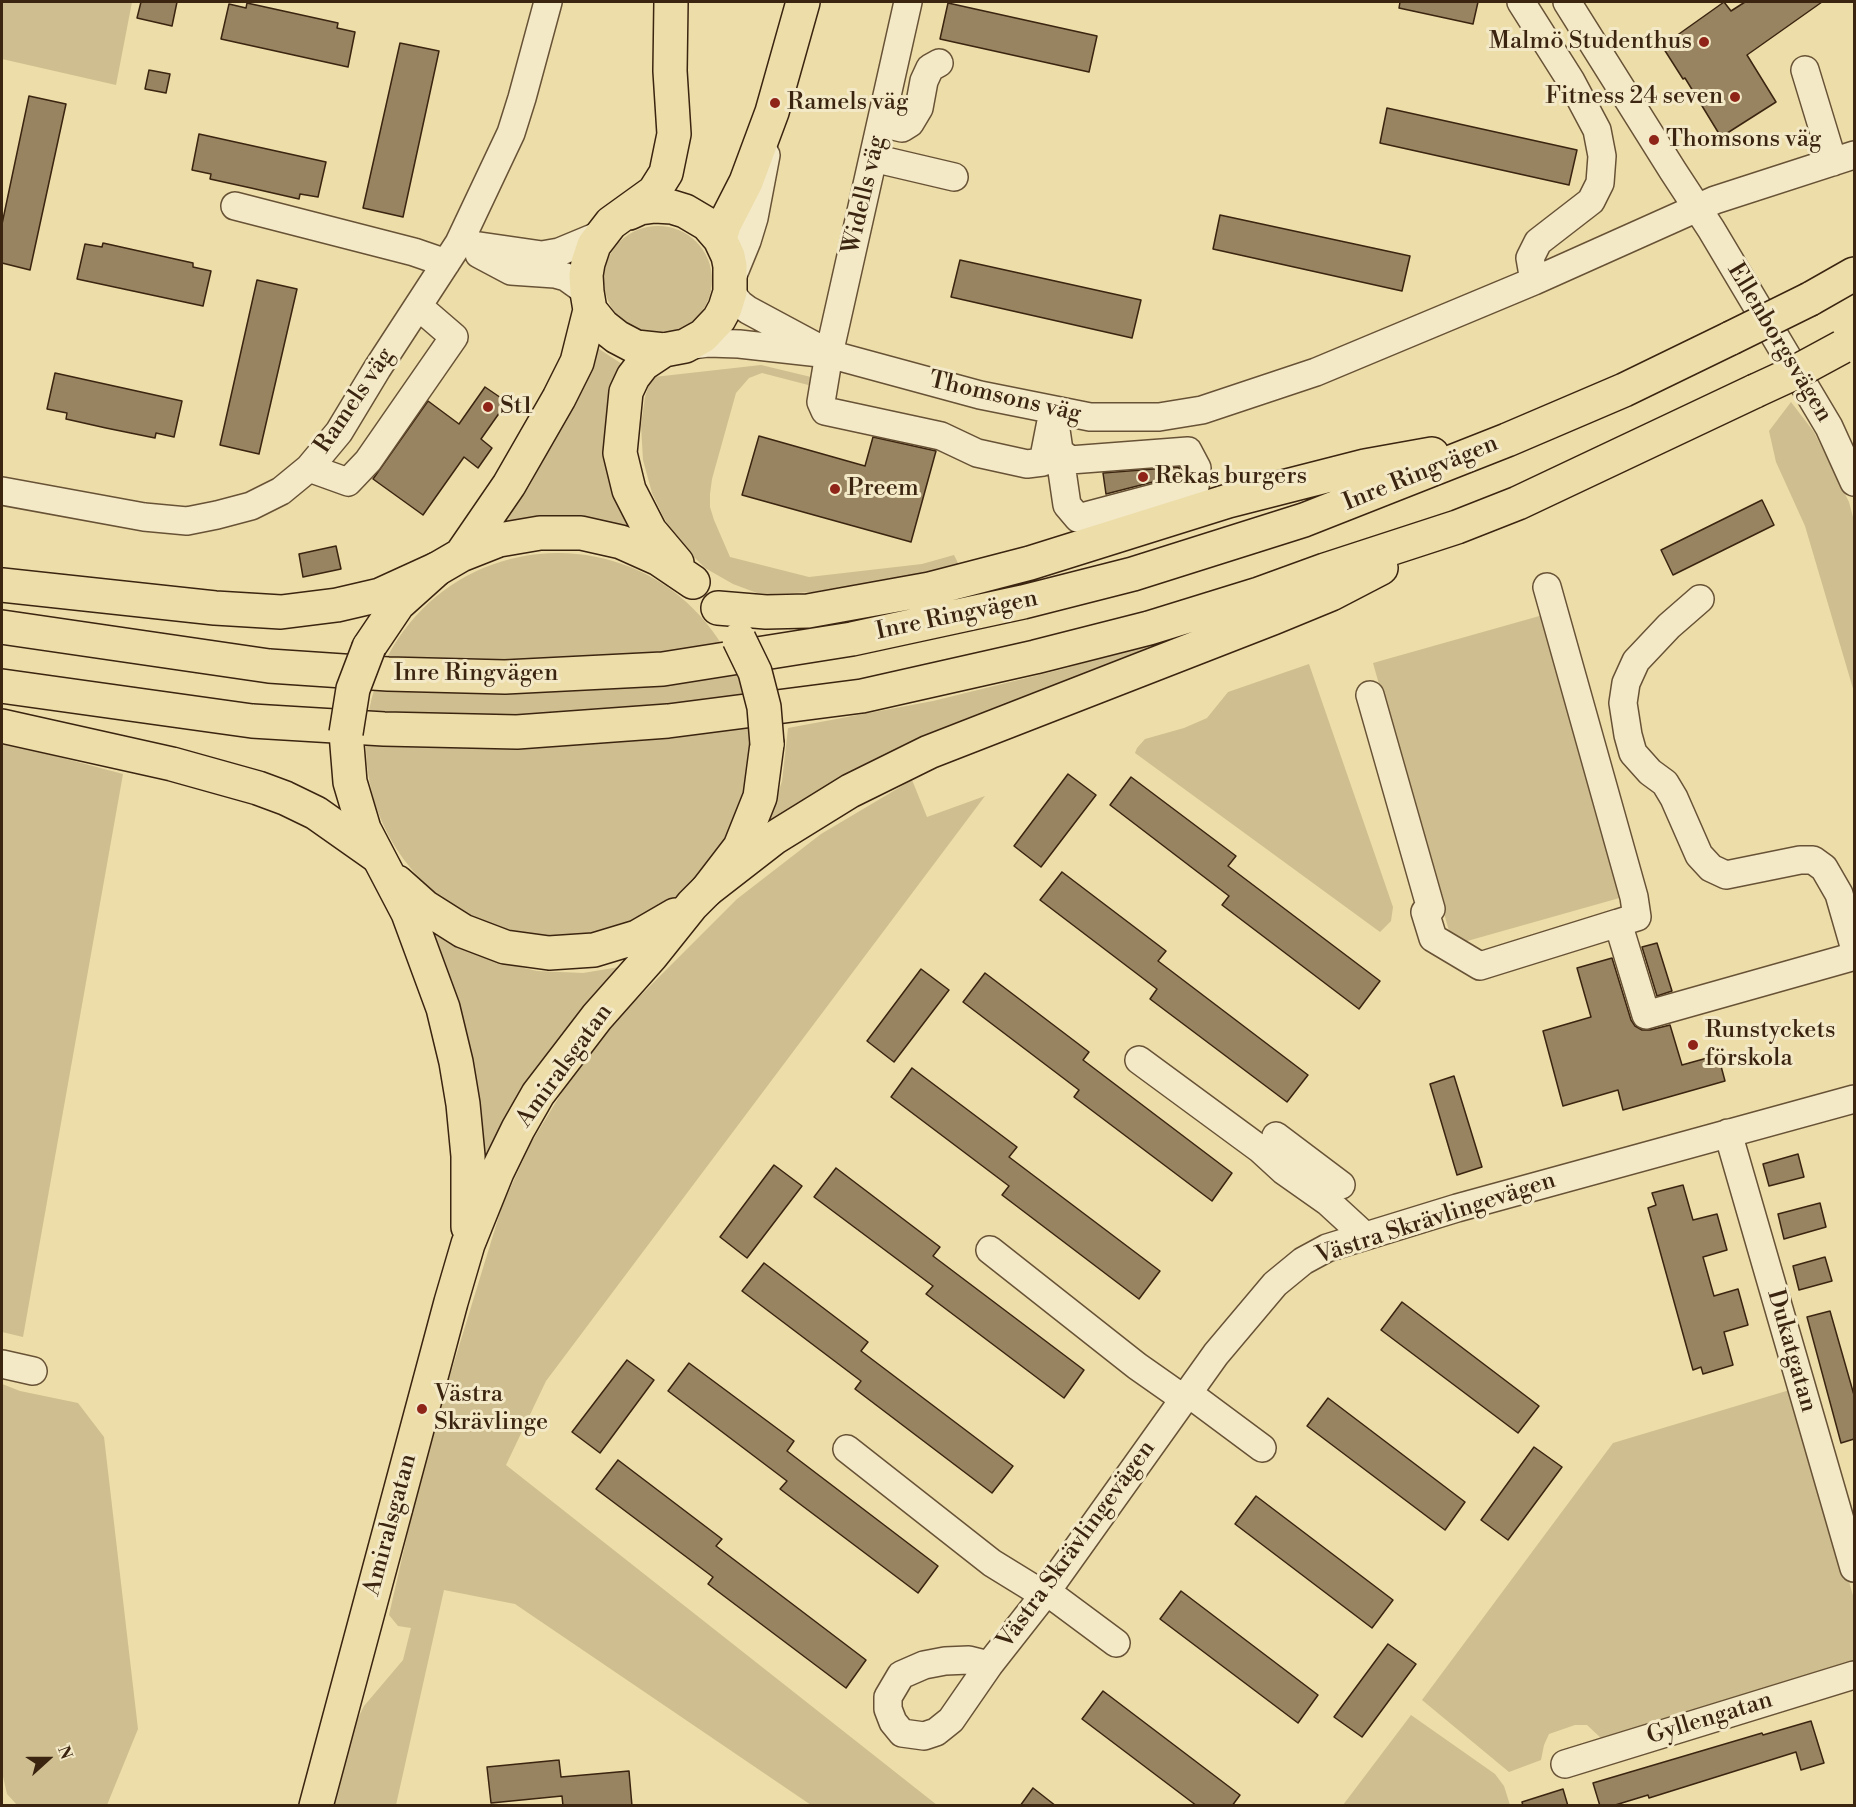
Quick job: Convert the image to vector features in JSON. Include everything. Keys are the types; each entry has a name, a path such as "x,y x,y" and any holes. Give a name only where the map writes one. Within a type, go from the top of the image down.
{"main road":[{"path":"611,225 654,192 666,173 674,135 670,71 671,2"},
{"name":"Amiralsgatan","path":"720,239 724,225 746,183 772,112 803,2"},
{"path":"611,225 640,208 655,206 672,207 699,218 720,239 728,256 730,286"},
{"name":"Amiralsgatan","path":"468,1244 468,1156 456,1062 443,1008 421,946 364,829 350,782 346,733 353,689 369,647 398,604 449,562 509,485 559,398 577,362 588,301 588,263 594,245 611,225"},
{"name":"Inre Ringvägen","path":"2,627 268,666 388,674 505,677 663,669 852,639 1023,602 1133,574 1305,520 1507,440 1624,390 1810,299 1854,274"},
{"name":"Amiralsgatan","path":"316,1806 404,1472 468,1244 497,1172 538,1094 597,1017 652,955 740,847 760,797 767,744 764,707 754,672 739,639 718,608 650,531 629,490 620,453 626,392 633,377 643,364 703,336 719,319 730,286"},
{"path":"588,301 603,326 616,337 636,347 674,348"},
{"path":"699,898 774,838 850,791 929,752 1266,606 1518,503 1794,373 1848,344"},
{"path":"718,608 766,612 808,611 930,589 1030,563 1228,501 1296,483 1365,466 1507,440"},
{"name":"Amiralsgatan","path":"449,562 499,540 540,533 581,533 621,542 650,554 693,582"},
{"path":"2,585 215,608 281,612 337,605 380,595 449,562"},
{"path":"2,686 252,721 384,729 517,732 656,722 862,696 1035,657 1149,628 1266,606"},
{"path":"2,726 172,764 258,788 316,813 383,866"},
{"name":"Amiralsgatan","path":"383,866 425,907 463,931 504,947 549,953 594,950 637,938 699,898"},
{"name":"Amiralsgatan","path":"322,1806 326,1772"}],"street":[{"name":"Ramels väg","path":"2,491 144,517 187,520 217,516 251,506 281,491 309,468 339,432 453,253 511,133 548,2"},
{"name":"Widells väg","path":"908,2 829,354 821,402 825,411 941,436 977,453 1027,464 1043,462 1053,411"},
{"path":"1521,2 1576,91 1597,130 1602,156 1600,183 1591,201 1538,242 1530,258 1534,281"},
{"name":"Ellenborgsvägen","path":"1567,2 1698,208 1829,427 1854,482"},
{"path":"881,123 902,128 910,123 919,108 927,74 930,68 939,63"},
{"path":"1805,70 1844,158"},
{"name":"Amiralsgatan","path":"730,286 754,218 763,180 772,112"},
{"path":"873,158 954,177"},
{"name":"Thomsons väg","path":"674,348 708,343 748,344 829,354 980,395 1053,411 1090,417 1159,417 1202,410 1316,372 1534,281 1698,208 1733,194 1844,158"},
{"path":"235,206 414,252 542,255 559,252 611,225"},
{"path":"453,253 495,264 511,271 566,277 588,301"},
{"name":"Thomsons väg","path":"730,286 740,304 748,310 829,354"},
{"path":"309,468 348,482 368,461 454,337 418,306"},
{"path":"1053,411 1067,506 1078,518 1195,486 1197,468 1188,451 1070,460 1060,452"},
{"path":"1370,695 1431,909 1425,912 1433,938 1480,966 1636,917 1634,897 1547,588"},
{"path":"1618,923 1646,1015 1848,958 1854,947 1839,894 1824,867 1813,860 1800,860 1726,875 1711,868 1699,855 1665,783 1650,772 1633,753 1623,703 1626,683 1636,661 1669,626 1700,599"},
{"path":"1139,1060 1260,1149 1284,1171 1328,1202 1365,1236"},
{"name":"Västra Skrävlingevägen","path":"989,1665 1045,1593 1216,1354 1275,1284 1303,1261 1327,1248 1365,1236 1854,1099"},
{"name":"Dukatgatan","path":"1728,1133 1854,1568"},
{"path":"1276,1136 1341,1185"},
{"path":"990,1250 1137,1366 1262,1448"},
{"path":"2,1364 33,1371"},
{"path":"847,1449 992,1563 1045,1593 1116,1643"},
{"name":"Gyllengatan","path":"1565,1764 1854,1675"}],"shaded area":[{"path":"2,2 132,2 116,85 2,59"},
{"path":"658,226 679,230 696,242 708,259 712,280 708,301 696,318 679,330 658,334 637,330 620,318 608,301 604,280 608,259 620,242 637,230"},
{"path":"593,345 625,366 635,532 502,524 529,487 556,437 579,389"},
{"path":"761,365 811,377 816,387 762,373 749,378 736,393 712,479 710,494 710,507 714,520 730,557 809,577 922,564 954,555 960,567 813,592 770,594 757,593 733,584 705,568 690,553 672,532 663,516 652,493 643,460 641,425 649,384 654,377"},
{"path":"1791,402 1814,432 1849,502 1854,521 1854,692 1805,526 1776,462 1769,431"},
{"path":"558,553 596,556 632,567 665,585 694,609 718,638 736,671 747,707 750,745 747,783 736,819 718,852 694,881 665,905 632,923 596,934 558,937 520,934 484,923 451,905 422,881 398,852 380,819 369,783 366,745 369,707 380,671 398,638 422,609 451,585 484,567 520,556"},
{"path":"1320,594 763,833 782,781 788,728 933,701 1063,669"},
{"path":"1543,615 1623,897 1453,945 1373,663"},
{"path":"1309,664 1393,907 1391,921 1380,932 1135,753 1145,739 1184,728 1207,718 1228,692"},
{"path":"2,742 123,774 23,1337 2,1332"},
{"path":"912,780 927,817 985,796 546,1381 506,1465 937,1805 811,1805 515,1604 444,1590 396,1805 333,1806 353,1728 364,1706 403,1660 411,1628 398,1626 389,1615 425,1457 502,1206 531,1143 570,1079 617,1019 737,899 821,834"},
{"path":"430,928 480,955 537,971 583,973 625,966 485,1180 474,1066 463,1017"},
{"path":"2,1384 20,1391 78,1403 104,1437 138,1729 107,1805 17,1805 7,1794 2,1772"},
{"path":"1793,1389 1854,1599 1854,1664 1602,1739 1587,1725 1575,1725 1549,1734 1541,1760 1509,1772 1422,1700 1613,1443"},
{"path":"1411,1715 1495,1774 1504,1786 1510,1805 1343,1805"}],"building":[{"path":"141,2 177,2 172,26 137,18"},
{"path":"1400,2 1478,2 1473,24 1399,8"},
{"path":"1724,2 1731,11 1745,2 1822,2 1747,55 1776,102 1721,137 1685,78 1683,79 1662,46"},
{"path":"247,3 338,23 337,28 355,32 348,67 221,39 229,4 246,8"},
{"path":"948,3 1097,36 1089,72 940,39"},
{"path":"400,43 439,51 403,217 363,208"},
{"path":"149,70 170,74 166,93 145,89"},
{"path":"29,96 66,104 30,270 2,263 2,224"},
{"path":"1387,108 1577,150 1569,185 1380,143"},
{"path":"199,134 326,162 318,197 300,194 299,199 210,179 211,174 192,170"},
{"path":"1220,215 1410,256 1402,291 1213,249"},
{"path":"103,243 193,263 193,267 211,271 203,306 77,279 85,244 102,247"},
{"path":"960,260 1141,300 1132,338 951,297"},
{"path":"257,280 297,289 259,454 220,445"},
{"path":"55,373 182,401 174,437 156,433 155,438 106,428 66,419 67,413 47,409"},
{"path":"485,387 507,402 481,439 492,448 478,468 464,457 423,515 373,479 428,401 459,424"},
{"name":"Preem","path":"759,436 865,466 873,437 936,451 911,542 742,495"},
{"path":"1179,467 1180,475 1106,494 1103,473"},
{"path":"1762,500 1774,525 1673,575 1661,550"},
{"path":"336,546 341,569 303,577 299,554"},
{"path":"1068,774 1096,795 1041,867 1014,846"},
{"path":"1131,777 1236,856 1228,866 1380,981 1359,1009 1222,905 1229,896 1110,805"},
{"path":"1062,872 1166,951 1158,961 1308,1075 1287,1102 1150,999 1157,989 1040,900"},
{"path":"1657,943 1672,991 1657,996 1642,947"},
{"path":"1612,958 1631,1020 1635,1026 1642,1030 1650,1030 1670,1025 1682,1065 1718,1055 1725,1081 1623,1110 1618,1090 1563,1106 1543,1031 1591,1017 1577,968"},
{"path":"921,969 949,990 894,1062 867,1041"},
{"path":"985,973 1089,1052 1083,1060 1232,1173 1212,1201 1074,1097 1079,1090 963,1002"},
{"path":"912,1068 1017,1147 1009,1157 1160,1271 1139,1299 1002,1195 1009,1186 891,1097"},
{"path":"1454,1076 1482,1167 1457,1175 1430,1084"},
{"path":"1798,1154 1804,1177 1769,1186 1763,1164"},
{"path":"774,1165 802,1186 747,1258 720,1237"},
{"path":"836,1168 940,1247 933,1256 1084,1370 1064,1398 926,1294 933,1286 814,1197"},
{"path":"1683,1185 1693,1220 1717,1214 1727,1250 1703,1257 1714,1296 1738,1289 1748,1325 1724,1332 1733,1365 1703,1374 1701,1367 1693,1370 1648,1208 1656,1205 1652,1193"},
{"path":"1820,1203 1826,1227 1784,1239 1778,1214"},
{"path":"1825,1257 1832,1281 1799,1290 1793,1266"},
{"path":"764,1263 868,1342 861,1351 1013,1466 992,1493 855,1389 861,1381 742,1291"},
{"path":"1402,1302 1539,1406 1518,1433 1381,1330"},
{"path":"1830,1311 1854,1395 1854,1439 1841,1443 1807,1317"},
{"path":"627,1360 654,1380 600,1453 572,1432"},
{"path":"689,1363 794,1441 787,1451 938,1566 918,1593 780,1489 787,1481 668,1391"},
{"path":"1328,1398 1465,1502 1445,1530 1307,1426"},
{"path":"1534,1447 1562,1467 1508,1540 1481,1520"},
{"path":"618,1460 722,1539 716,1546 866,1660 846,1688 708,1584 713,1577 596,1489"},
{"path":"1256,1496 1393,1600 1372,1628 1235,1524"},
{"path":"1181,1591 1318,1695 1298,1723 1160,1619"},
{"path":"1388,1644 1416,1664 1362,1737 1334,1717"},
{"path":"1103,1691 1240,1795 1232,1806 1197,1806 1082,1719"},
{"path":"1811,1721 1824,1763 1801,1770 1796,1752 1649,1798 1648,1795 1612,1806 1600,1806 1593,1783 1762,1733 1763,1735"},
{"path":"559,1760 561,1777 629,1771 632,1806 563,1806 562,1796 491,1803 487,1767"},
{"path":"1033,1788 1056,1806 1020,1806"},
{"path":"1563,1789 1568,1806 1523,1806 1522,1802"}],"place":[{"name":"Malmö Studenthus","path":"1704,42"},
{"name":"Fitness 24 seven","path":"1735,97"},
{"name":"Ramels väg","path":"775,103"},
{"name":"Thomsons väg","path":"1654,140"},
{"name":"St1","path":"488,407"},
{"name":"Rekas burgers","path":"1143,477"},
{"name":"Preem","path":"835,489"},
{"name":"Runstyckets förskola","path":"1693,1045"},
{"name":"Västra Skrävlinge","path":"422,1409"}]}
